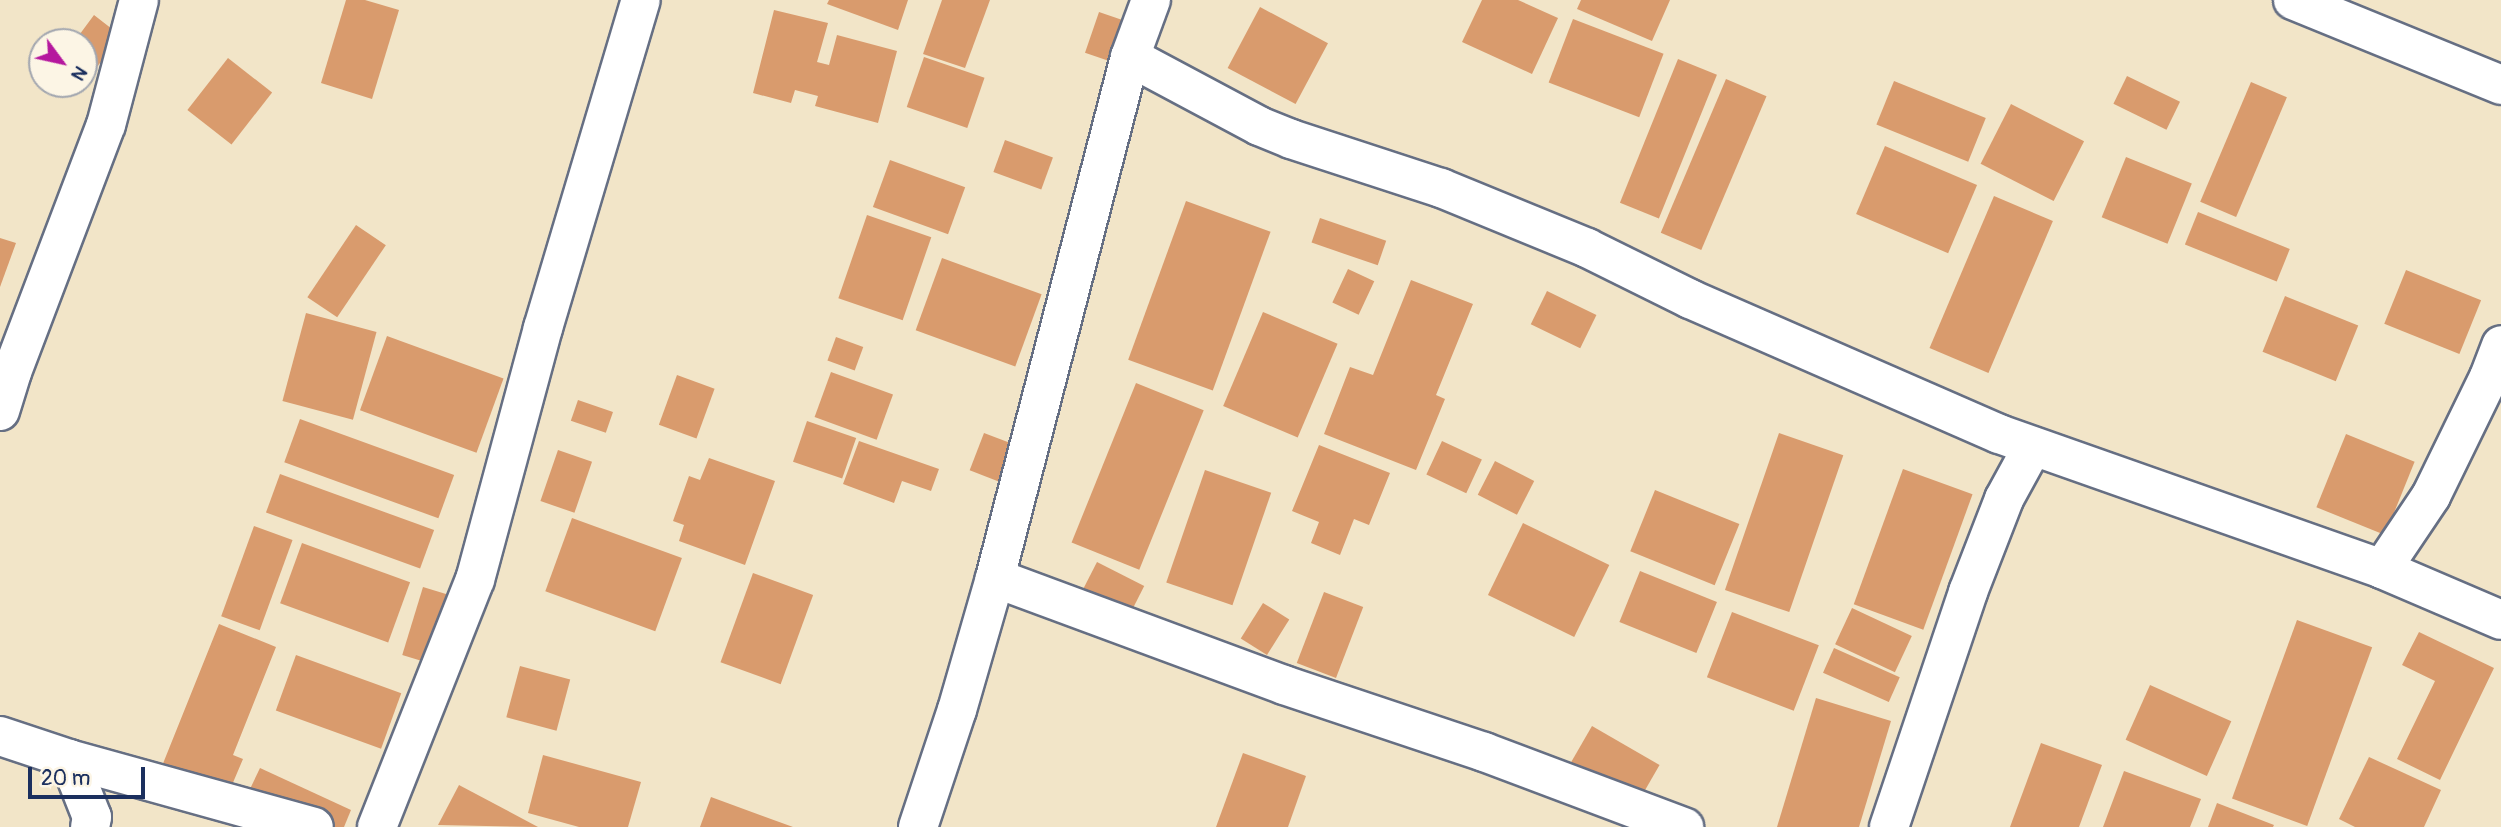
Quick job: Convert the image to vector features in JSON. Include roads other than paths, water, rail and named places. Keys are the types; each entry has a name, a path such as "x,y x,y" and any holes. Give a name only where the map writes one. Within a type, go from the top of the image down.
{"street":[{"path":"377,827 475,580 543,328 641,0"},
{"path":"918,827 957,710 995,578 1130,57 1151,0"},
{"path":"2294,0 2501,85"},
{"path":"0,411 12,372 106,125 136,2"},
{"path":"1130,57 1259,126 1441,188 1574,243 1690,299 2032,446 2382,569 2501,620"},
{"path":"2382,569 2431,496 2470,420 2501,345"},
{"path":"1889,827 1968,592 2004,499 2032,446"},
{"path":"995,578 1284,685 1484,752 1684,827"},
{"path":"0,736 69,759 314,827"},
{"path":"69,759 92,817 90,827"}]}
